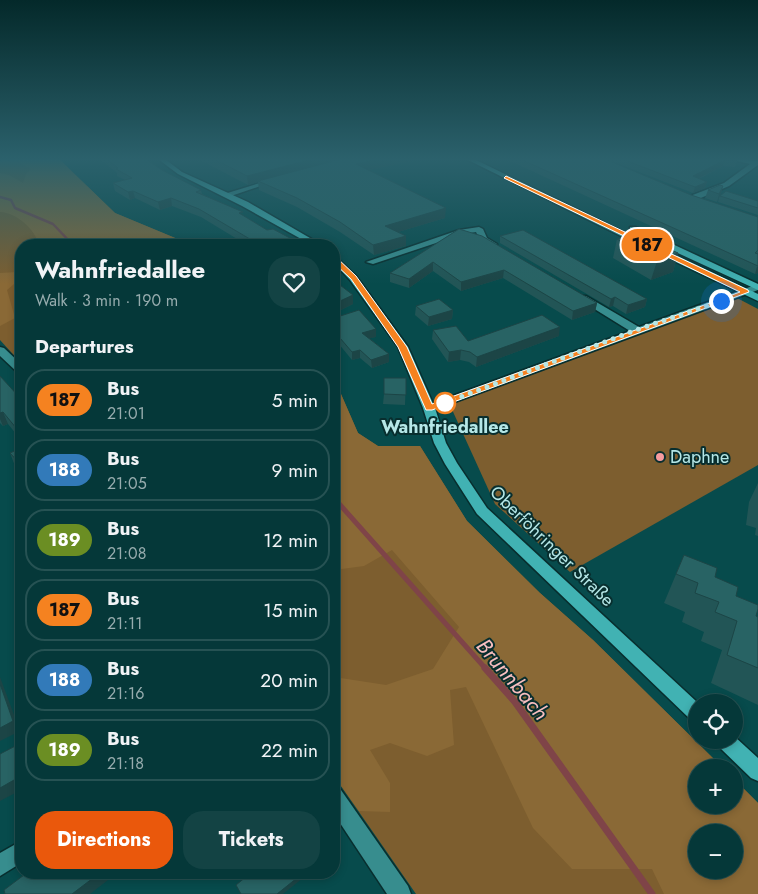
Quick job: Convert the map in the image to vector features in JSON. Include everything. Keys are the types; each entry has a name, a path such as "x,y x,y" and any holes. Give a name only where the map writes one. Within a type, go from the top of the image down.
{"main road":[{"path":"236,201 309,239"},
{"path":"554,201 758,298"},
{"path":"573,201 758,287"},
{"name":"Oberföhringer Straße","path":"340,264 353,278 402,347 429,408 440,443 451,464 482,511 688,705"},
{"path":"735,749 758,771"}],"street":[{"path":"700,201 709,204"},
{"path":"370,262 478,229 483,239 502,250"},
{"path":"429,408 636,330 758,287"},
{"path":"577,295 636,330"},
{"path":"0,350 15,364"},
{"path":"340,806 400,894"},
{"path":"0,865 15,855"}],"shaded area":[{"path":"0,201 102,201 115,213 178,239 15,239 15,356 0,340"},
{"path":"0,201 102,201 115,213 178,239 37,239 34,233 19,219 13,215 0,212"},
{"path":"15,272 15,283 7,290 15,318 0,326 0,273"},
{"path":"737,298 758,309 758,465 570,572 495,504 449,403 638,332"},
{"path":"340,392 358,433 378,446 420,446 467,521 540,593 593,640 688,734 688,749 704,749 714,759 688,759 688,814 743,814 743,788 758,803 758,894 416,894 340,785"},
{"path":"340,392 358,433 378,446 420,446 467,521 540,593 593,640 688,734 688,749 704,749 714,759 688,759 688,814 743,814 743,788 758,803 758,894 664,894 652,869 572,869 533,828 466,687 450,690 454,745 427,756 390,743 370,750 390,783 390,812 359,811 340,784 340,678 386,685 433,669 459,627 392,550 364,566 340,569"}],"building":[{"path":"178,201 216,201 243,212 239,213 267,230 273,229 292,239 250,239 199,209"},
{"path":"302,201 431,201 446,208 385,226 406,236 373,245 340,222"},
{"path":"613,201 708,201 758,217 758,250 755,253 758,254 758,266"},
{"path":"735,201 758,201 758,208"},
{"path":"459,229 482,236 597,303 573,311 504,270 461,282 433,262 409,279 390,273"},
{"path":"523,230 647,299 628,305 615,297 611,299 500,236"},
{"path":"636,234 678,253 657,261 617,239"},
{"path":"340,285 353,295 340,301"},
{"path":"439,299 453,310 429,317 416,306"},
{"path":"359,310 376,329 362,333 389,354 371,360 360,350 352,352 340,338 340,316"},
{"path":"542,315 560,327 477,357 470,352 461,350 449,352 433,330 456,326 468,341"},
{"path":"0,376 15,392 15,427 3,412 0,413"},
{"path":"384,378 406,378 406,395 384,394"},
{"path":"15,451 15,458 10,453"},
{"path":"684,555 717,568 715,577 738,587 736,596 758,605 756,616 758,617 758,668 727,655 737,621 715,612 719,602 695,593 698,583 676,574"},
{"path":"0,684 13,721 0,728"},
{"path":"15,746 15,779 0,788 0,754"},
{"path":"19,879 92,879 72,894 5,894 4,890"},
{"path":"243,879 296,879 277,894 241,894 236,885"}],"waterway":[{"name":"Brunnbach","path":"11,201 15,208 53,224 67,239"},
{"name":"Brunnbach","path":"340,505 486,669"},
{"name":"Brunnbach","path":"485,668 515,702 652,894"}],"bus line":[{"name":"187","path":"340,264 353,278 402,347 429,408 636,330 746,292 556,201"}],"place":[{"name":"Wahnfriedallee","path":"445,403"},
{"name":"Daphne","path":"660,457"}],"route":[{"path":"445,403 636,330 721,301"}]}
